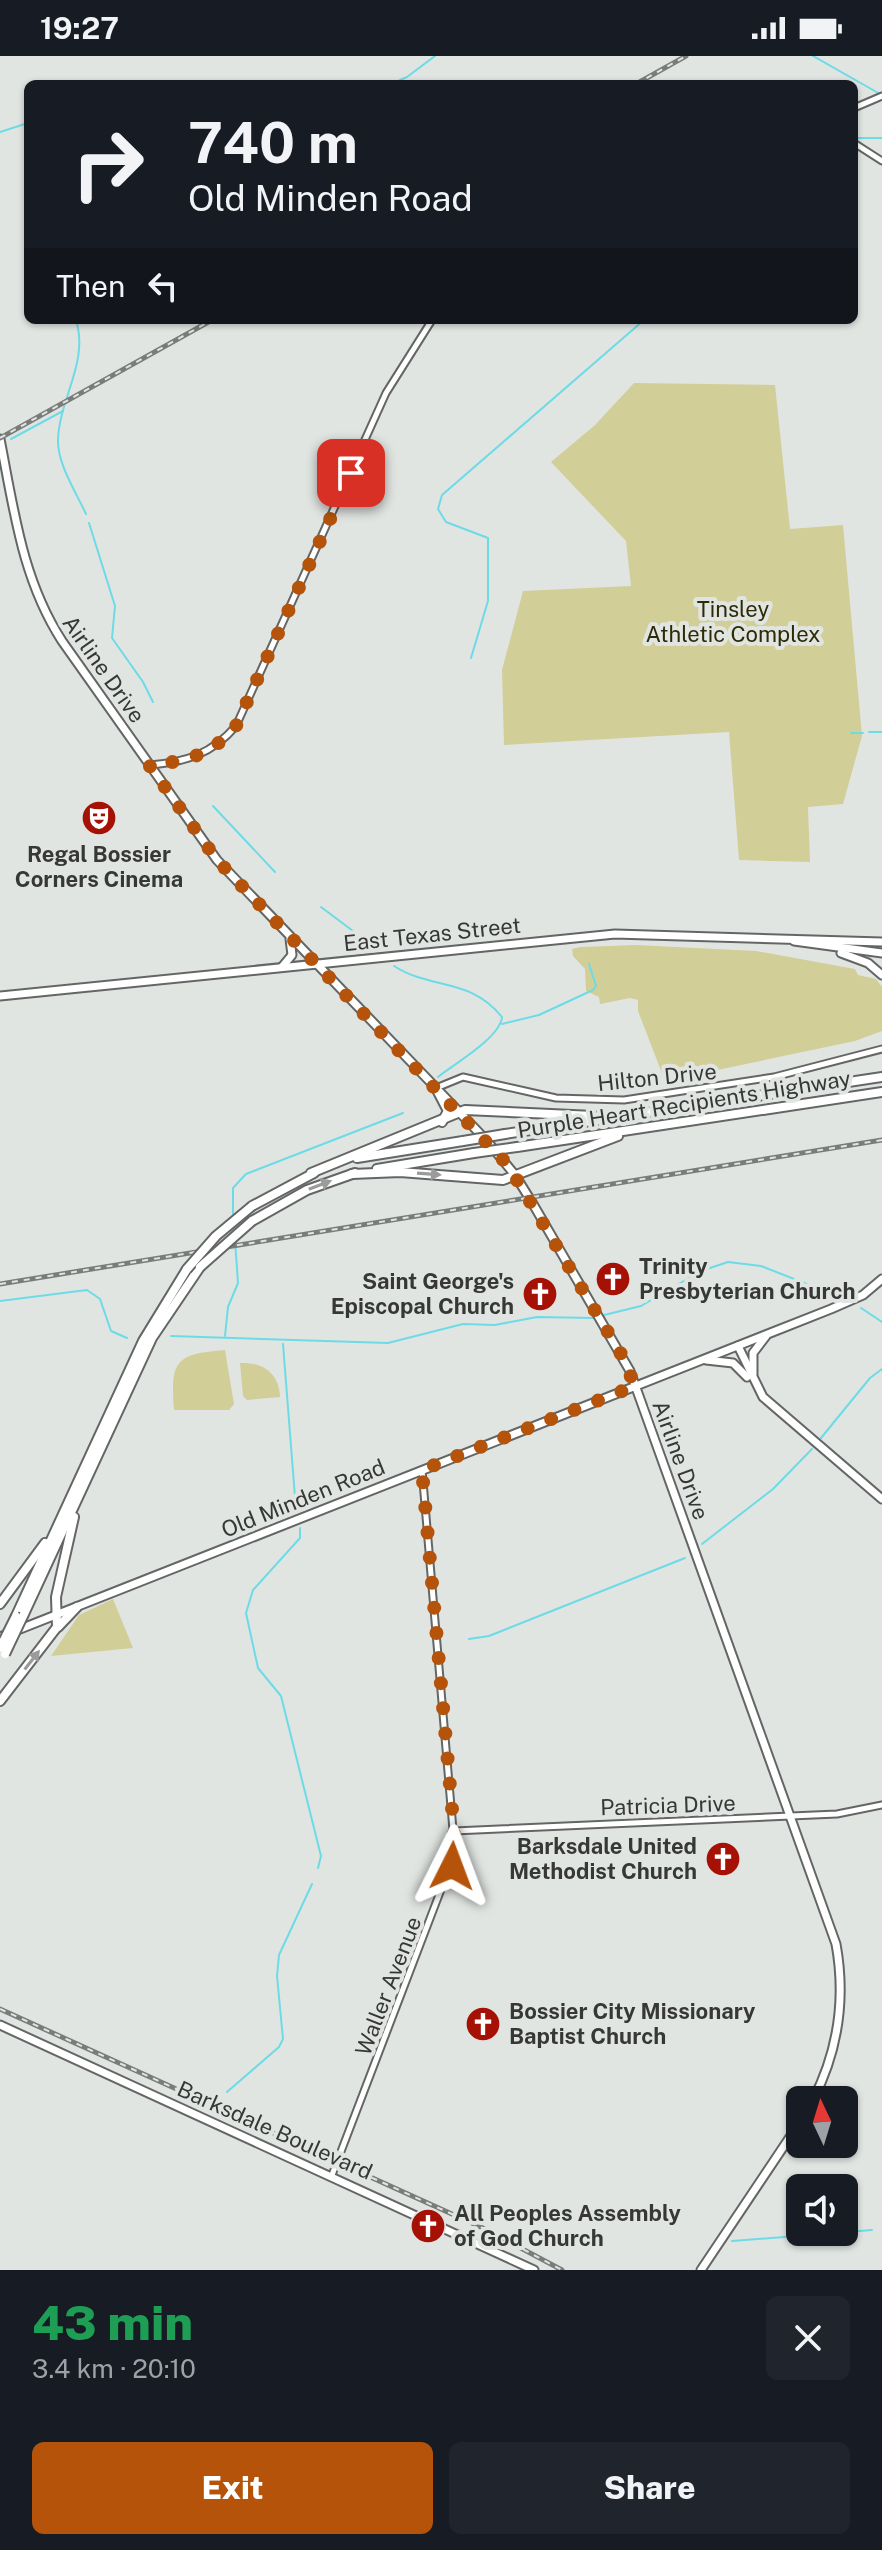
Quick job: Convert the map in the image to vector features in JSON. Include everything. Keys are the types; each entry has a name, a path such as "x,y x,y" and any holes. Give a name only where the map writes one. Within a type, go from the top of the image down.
{"highway":[{"name":"Purple Heart Recipients Highway","path":"20,1615 57,1526 147,1333 187,1269 216,1236 252,1206 311,1173 368,1156 882,1077"},
{"path":"436,1088 448,1114 437,1125"},
{"name":"Purple Heart Recipients Highway","path":"0,1665 2,1651 79,1496 152,1338 200,1267 252,1221 297,1194 352,1174 882,1092"},
{"path":"311,1173 469,1110 589,1116 634,1114"},
{"path":"352,1174 411,1173 501,1180 617,1136 668,1124"},
{"path":"57,1629 56,1597 79,1496"},
{"path":"0,1604 57,1526"},
{"path":"56,1597 62,1606 77,1607"},
{"path":"0,1701 77,1607"}],"main road":[{"name":"Airline Drive","path":"0,439 23,556 39,604 217,860 461,1114 515,1175 602,1321 635,1386 830,1922 840,1979 836,2040 818,2086"},
{"name":"East Texas Street","path":"0,996 615,934 882,942"},
{"path":"282,967 292,955 289,937"},
{"name":"East Texas Street","path":"772,938 882,953"},
{"path":"793,941 849,955 882,975"},
{"path":"335,986 334,970 344,961"},
{"name":"Old Minden Road","path":"0,1637 854,1300 882,1279"},
{"path":"752,1380 753,1353 768,1334"},
{"path":"738,1346 752,1380"},
{"path":"701,1360 733,1363 752,1380 771,1405 882,1499"},
{"name":"Barksdale Boulevard","path":"0,2025 534,2270"},
{"path":"701,2270 786,2143"}],"street":[{"path":"858,106 882,96"},
{"path":"858,146 882,161"},
{"path":"149,765 184,761 203,754 218,744 238,721 386,393 429,324"},
{"name":"Hilton Drive","path":"436,1088 463,1077 556,1098 624,1100 764,1079 882,1049"},
{"name":"Waller Avenue","path":"332,2175 455,1853 422,1470"},
{"name":"Patricia Drive","path":"454,1831 844,1813 882,1805"}],"green space":[{"name":"Tinsley Athletic Complex","path":"634,383 775,385 790,529 843,525 862,736 843,804 808,807 810,862 739,860 729,732 504,745 502,670 523,591 631,586 626,541 551,462 595,425"},
{"path":"636,945 756,951 855,969 858,975 876,979 882,987 882,1031 855,1041 665,1081 638,1011 638,1000 630,998 600,1004 599,997 586,991 585,969 573,956 572,949"},
{"path":"225,1350 234,1404 229,1410 174,1410 173,1380 180,1363 196,1354"},
{"path":"240,1363 269,1371 277,1382 280,1397 247,1400 243,1396"},
{"path":"113,1599 133,1648 51,1656 79,1615"}],"waterway":[{"path":"400,80 435,56"},
{"path":"813,56 855,80"},
{"path":"858,82 880,94"},
{"path":"0,132 24,124"},
{"path":"858,138 882,138"},
{"path":"77,324 77,365 63,409 58,439 64,468 86,514"},
{"path":"471,658 488,601 488,538 446,522 438,509 442,495 639,324"},
{"path":"11,439 63,411"},
{"path":"89,523 115,606 112,638 153,702"},
{"path":"869,732 882,732"},
{"path":"851,733 863,733"},
{"path":"213,806 275,872"},
{"path":"321,907 353,931 367,947"},
{"path":"502,1024 539,1015 593,990 596,986 589,964"},
{"path":"394,966 477,996 502,1017 485,1042 438,1077"},
{"path":"233,1218 233,1188 246,1174 403,1113"},
{"path":"225,1336 228,1307 238,1283 235,1240"},
{"path":"600,1316 641,1306 701,1271 728,1262 761,1266 840,1297"},
{"path":"0,1301 87,1290 100,1299 111,1331 127,1338"},
{"path":"861,1308 882,1322"},
{"path":"171,1336 388,1343 463,1324 495,1325 537,1317 594,1318"},
{"path":"283,1344 296,1510"},
{"path":"821,1438 870,1378 882,1369"},
{"path":"702,1544 773,1489 812,1449"},
{"path":"300,1528 300,1538 253,1590 246,1613 258,1668 281,1696 321,1856 318,1868"},
{"path":"469,1639 489,1636 685,1558"},
{"path":"227,2092 279,2047 283,2039 277,1976 279,1955 312,1884"},
{"path":"732,2241 872,2230"}],"railway":[{"path":"643,80 686,56"},
{"path":"0,438 205,324"},
{"path":"0,1284 882,1140"},
{"path":"0,2009 485,2229 562,2270"}],"place":[{"name":"Regal Bossier Corners Cinema","path":"99,818"},
{"name":"Trinity Presbyterian Church","path":"613,1279"},
{"name":"Saint George's Episcopal Church","path":"540,1294"},
{"name":"Barksdale United Methodist Church","path":"723,1859"},
{"name":"Bossier City Missionary Baptist Church","path":"483,2024"},
{"name":"All Peoples Assembly of God Church","path":"428,2226"}],"route":[{"path":"351,473 236,726 218,744 194,758 149,765 217,860 508,1165 621,1354 635,1386 422,1470 454,1831 452,1866"}]}
